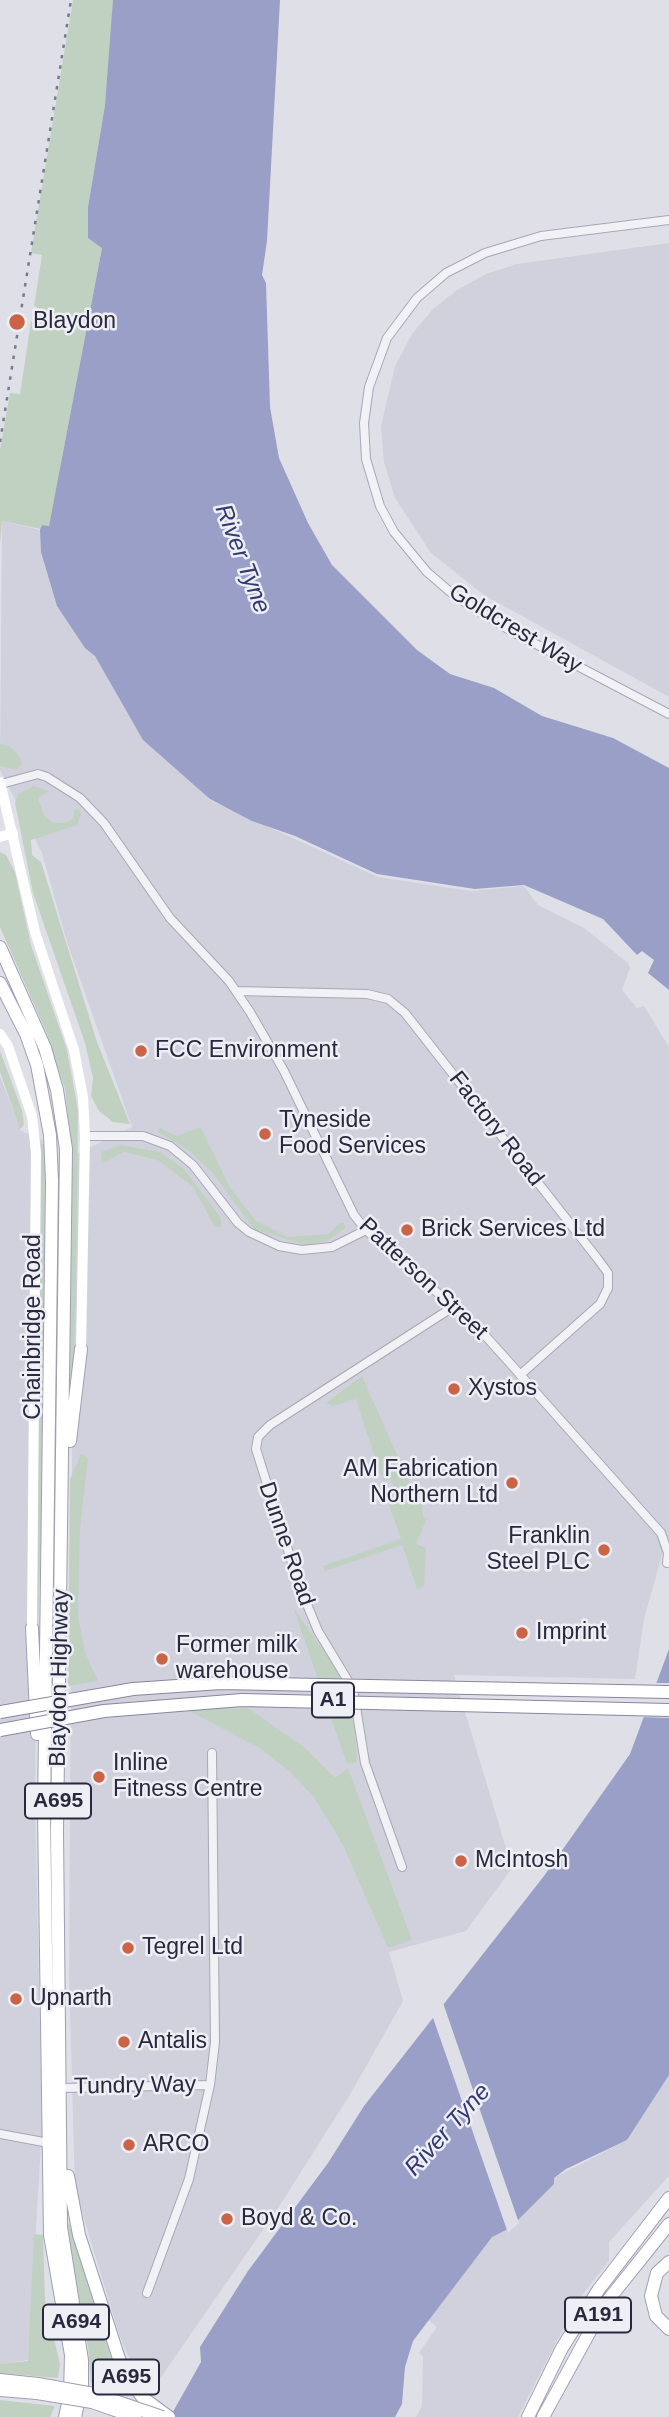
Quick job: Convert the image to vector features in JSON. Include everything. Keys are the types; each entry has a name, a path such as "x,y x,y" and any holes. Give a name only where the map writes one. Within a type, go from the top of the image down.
{"main road":[{"path":"1,783 35,932 74,1050 83,1097 85,1136 81,1349 64,1482"},
{"path":"0,837 13,833"},
{"name":"Blaydon Highway","path":"0,947 45,1048 62,1121 66,1202 57,1830 62,2241 82,2360 82,2385 75,2417"},
{"name":"Blaydon Highway","path":"0,983 26,1034 37,1065 50,1135 52,1209 44,1811 49,2143 51,2243 72,2374"},
{"name":"Chainbridge Road","path":"0,1034 8,1046 32,1116 36,1153 32,1628"},
{"path":"32,1628 32,1686 44,1811"},
{"name":"A1","path":"0,1712 133,1689 221,1683 669,1692"},
{"name":"A1","path":"0,1730 104,1711 242,1700 669,1710"},
{"name":"A695","path":"61,2120 68,2189 106,2322 129,2381 143,2398 169,2417"},
{"path":"655,2218 669,2197"},
{"name":"A191","path":"528,2417 562,2348 598,2289 655,2218 669,2206"},
{"name":"A191","path":"543,2417 605,2304 669,2224"},
{"name":"A191","path":"669,2262 657,2273 651,2296 656,2316 669,2329"},
{"name":"A695","path":"58,2417 72,2374"},
{"name":"A695","path":"65,2417 72,2374"},
{"path":"0,2380 38,2388 94,2394 162,2417"},
{"name":"A695","path":"0,2390 38,2388 135,2417"}],"street":[{"name":"Goldcrest Way","path":"669,220 541,236 485,253 446,273 417,298 387,338 371,379 364,424 366,459 380,506 394,532 421,567 481,613 669,714"},
{"name":"Patterson Street","path":"1,783 38,774 80,798 104,823 170,918 236,991 285,1071 347,1203 366,1230 481,1331 661,1533 668,1553 667,1563"},
{"name":"Factory Road","path":"236,991 367,994 388,999 405,1013 597,1258 608,1273 608,1288 600,1304 520,1375"},
{"path":"85,1136 143,1136 170,1146 193,1165 238,1223 249,1232 279,1246 302,1250 322,1249 353,1239 366,1230"},
{"name":"Dunne Road","path":"402,1867 365,1763 354,1689 318,1631 303,1597 256,1449 258,1437 270,1425 453,1307"},
{"name":"Tundry Way","path":"146,2293 189,2179 210,2085 215,2042 212,1753"},
{"name":"Tundry Way","path":"61,2088 210,2085"},
{"path":"0,2134 49,2143"}],"shaded area":[{"path":"669,243 669,697 484,595 431,553 395,498 384,462 381,426 395,366 412,334 433,309 457,290 486,274 517,264"},
{"path":"2,521 40,530 42,552 95,656 210,800 378,877 471,891 524,886 538,905 584,928 628,963 630,968 622,990 637,1008 644,1006 669,1047 669,1548 663,1551 644,1619 635,1679 454,1675 512,1868 466,1931 389,1952 403,2001 351,2093 282,2202 155,2386 136,2374 119,2334 75,2189 69,1976 74,1155 132,1127 67,942 42,853 0,770"},
{"path":"0,1076 21,1131 43,1140 35,1799 42,2128 28,2360 0,2364"},
{"path":"669,2075 669,2176 609,2242 609,2261 578,2300 518,2417 416,2417 422,2406 423,2357 419,2353 437,2327 428,2320 492,2236 510,2228 554,2184 554,2178 627,2140"}],"green space":[{"path":"73,0 114,0 105,105 88,207 102,248 49,527 42,525 41,529 2,521 0,543 0,450 10,393 20,394 31,321 35,322 37,307 34,306 42,255 31,253"},
{"path":"0,744 9,746 17,753 22,762 17,770 0,766"},
{"path":"34,786 49,791 38,798 44,815 54,823 65,823 74,818 74,810 79,809 81,814 77,825 31,840 32,855 41,862 97,1042 130,1124 113,1122 99,1111 91,1096 93,1078 85,1043 33,893 15,803 18,794"},
{"path":"0,852 6,855 15,872 31,945 67,1050 78,1110 76,1300 72,1403 68,1416 71,1143 65,1089 47,1034 0,927"},
{"path":"0,1051 22,1110 24,1125 20,1129 0,1072"},
{"path":"159,1127 176,1136 201,1127 229,1186 256,1221 288,1237 328,1234 340,1223 344,1223 345,1228 327,1241 305,1245 254,1229 212,1172 188,1150 158,1132"},
{"path":"41,1144 45,1144 44,1440 36,1691"},
{"path":"120,1145 160,1152 184,1169 221,1218 221,1227 215,1227 193,1187 158,1160 124,1152 102,1164 101,1152"},
{"path":"362,1376 419,1504 422,1504 423,1517 427,1518 416,1544 426,1548 424,1586 417,1589 402,1545 325,1571 323,1566 401,1539 388,1502 387,1491 394,1488 391,1479 384,1481 379,1470 356,1399 333,1406 326,1403"},
{"path":"81,1454 88,1458 80,1529 78,1617 85,1652 98,1681 68,1686 70,1479"},
{"path":"293,1607 337,1670 354,1713 357,1762 347,1764"},
{"path":"248,1708 304,1747 335,1778 348,1768 412,1940 388,1948 343,1845 314,1797 290,1772 260,1748 187,1710"},
{"path":"69,2223 114,2368 129,2395 91,2383 88,2347 66,2228"},
{"path":"34,2234 43,2235 45,2300 60,2364 58,2378 0,2373 0,2364 28,2361"},
{"path":"0,2400 55,2406 50,2417 0,2417"}],"water":[{"name":"River Tyne","path":"113,0 280,0 267,241 262,275 266,283 270,407 279,458 308,523 332,565 417,650 450,674 494,688 542,716 613,738 669,768 669,990 648,973 654,960 642,951 637,955 603,919 524,885 475,889 377,874 295,836 252,821 210,799 143,740 95,656 85,648 57,606 41,552 40,530 42,525 49,526 102,248 88,238 88,207 105,105"},
{"name":"River Tyne","path":"669,1649 669,2075 627,2140 566,2169 554,2178 554,2184 510,2228 492,2237 413,2341 405,2367 402,2404 395,2417 170,2417 201,2362 200,2347 248,2271 328,2163 364,2106 544,1876 630,1754"}],"pier":[{"path":"653,1683 669,1683 669,1718 640,1717"},
{"path":"442,2000 519,2223 508,2233 432,2015"}],"railway":[{"path":"0,442 71,0"}],"place":[{"name":"Blaydon","path":"17,322"},
{"name":"FCC Environment","path":"141,1051"},
{"name":"Tyneside Food Services","path":"265,1134"},
{"name":"Brick Services Ltd","path":"407,1230"},
{"name":"Xystos","path":"454,1389"},
{"name":"AM Fabrication Northern Ltd","path":"512,1483"},
{"name":"Franklin Steel PLC","path":"604,1550"},
{"name":"Imprint","path":"522,1633"},
{"name":"Former milk warehouse","path":"162,1659"},
{"name":"Inline Fitness Centre","path":"99,1777"},
{"name":"McIntosh","path":"461,1861"},
{"name":"Tegrel Ltd","path":"128,1948"},
{"name":"Upnarth","path":"16,1999"},
{"name":"Antalis","path":"124,2042"},
{"name":"ARCO","path":"129,2145"},
{"name":"Boyd & Co.","path":"227,2219"}]}
